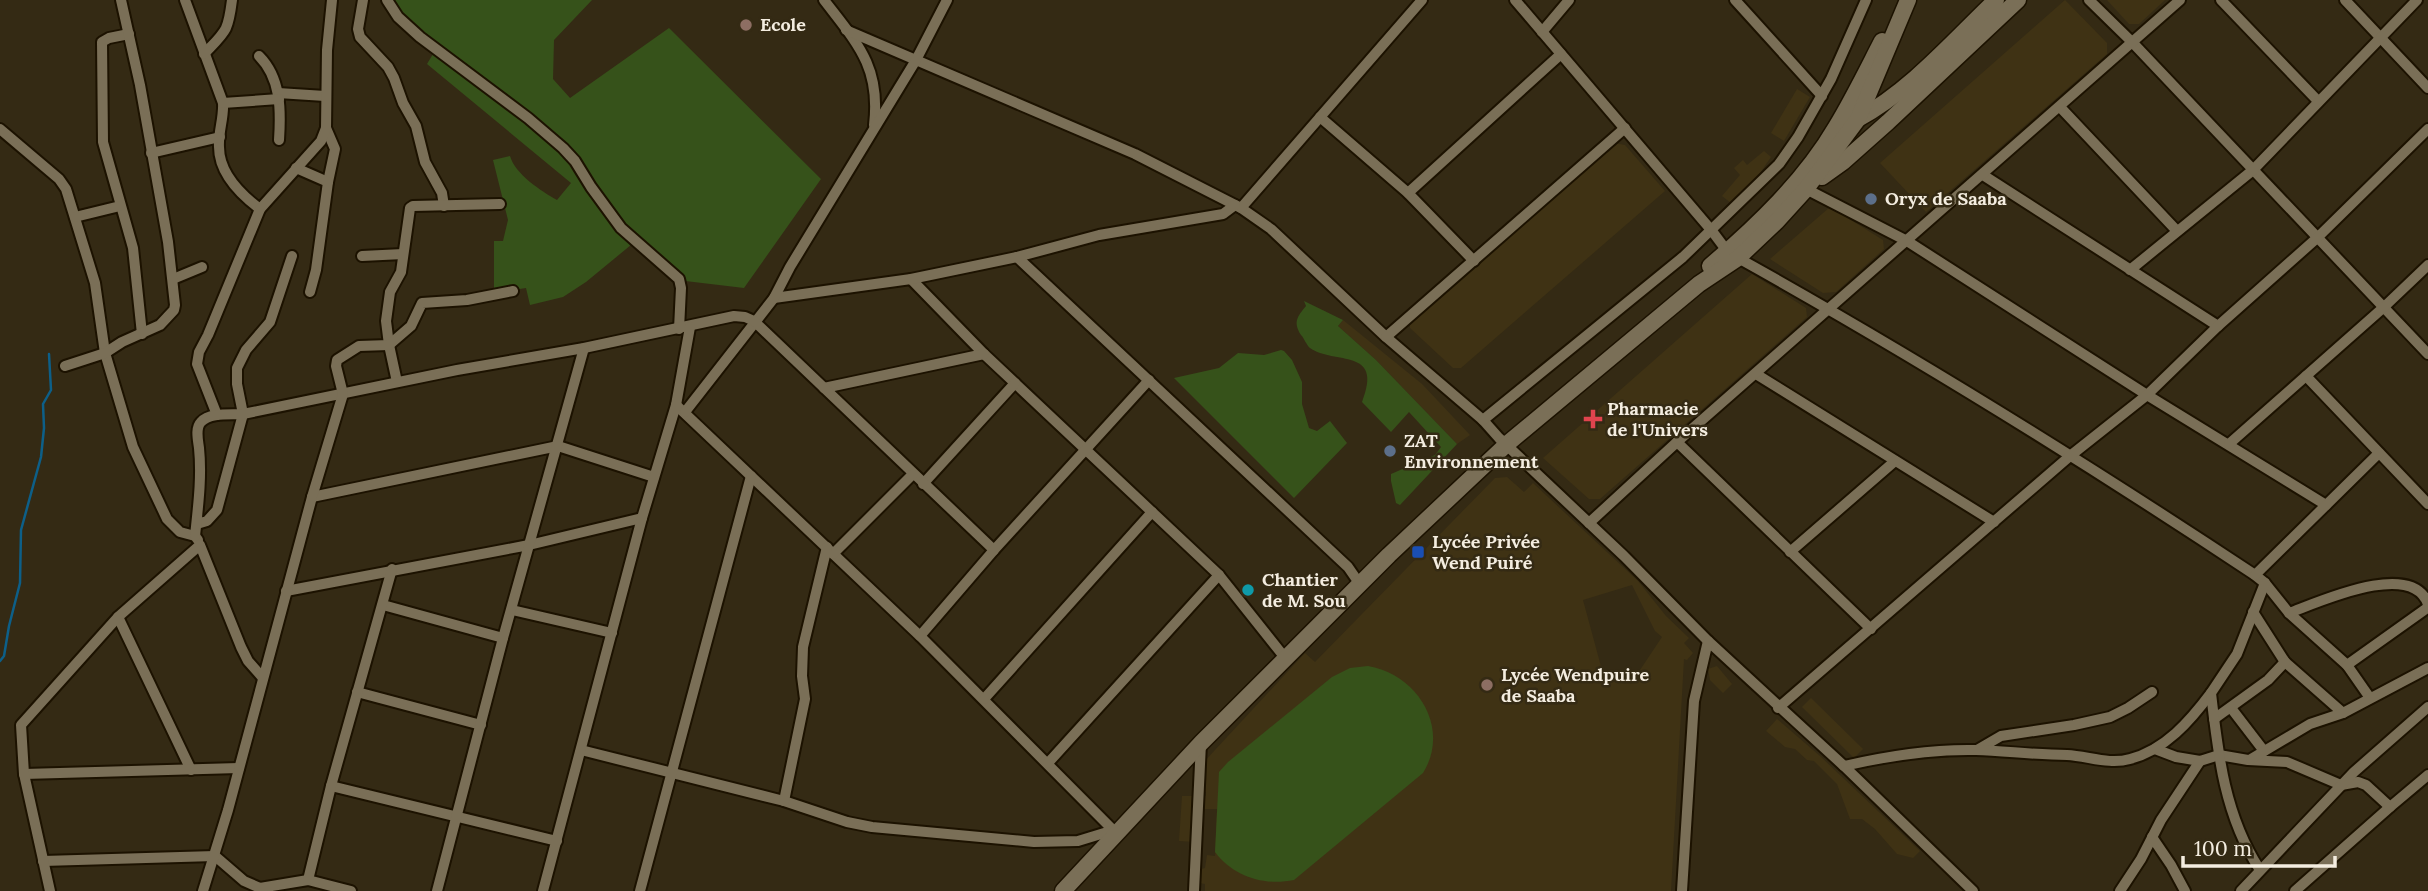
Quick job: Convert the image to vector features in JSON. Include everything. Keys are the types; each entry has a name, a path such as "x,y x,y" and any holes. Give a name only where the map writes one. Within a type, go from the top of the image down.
{"street":[{"path":"65,366 105,353 160,325 174,310 168,242 121,0"},
{"path":"185,0 223,103 224,118 218,149 232,185 260,209"},
{"path":"204,54 226,30 232,0"},
{"path":"310,292 316,270 335,149 326,128 325,96 332,0"},
{"path":"363,0 358,29 360,37 388,67 394,78 402,103 416,126 425,162 442,192 444,206"},
{"path":"376,0 388,2 398,17 420,37 528,118 575,161 621,228 679,279 681,288 685,328 676,405 642,518 543,891"},
{"path":"824,0 860,46 868,64 877,104 874,129"},
{"path":"685,412 774,298 790,267 916,60 947,0"},
{"path":"774,298 911,279 1017,257 1099,235 1223,214 1238,207 1321,117 1422,0"},
{"path":"1515,0 1732,255 1829,309 2133,494 2255,575 2265,583 2289,613 2347,665 2370,698"},
{"path":"1542,32 1569,0"},
{"path":"1735,0 1822,96"},
{"path":"1483,420 1712,231 1779,164 1822,96 1866,0"},
{"path":"1732,255 1802,175 1829,139 1851,117 1898,0"},
{"path":"1286,659 1357,580 1503,441 1614,347 1776,222 1806,189 1851,117 1898,29 1908,0"},
{"path":"1851,117 1881,106 1902,91 1996,0"},
{"path":"1806,189 1843,162 2018,0"},
{"path":"2089,0 2428,354"},
{"path":"1589,523 1677,442 2180,0"},
{"path":"2221,0 2318,101"},
{"path":"2345,0 2428,88"},
{"path":"2130,270 2253,170 2417,0"},
{"path":"846,30 1135,154 1238,207 1271,229 1386,337 1483,420 1708,641 1844,766 1973,891"},
{"path":"129,34 104,39 102,47 103,142 129,231 136,266 142,334"},
{"path":"1408,192 1561,54"},
{"path":"259,56 270,67 278,96 279,140"},
{"path":"223,103 278,96 325,96"},
{"path":"2060,107 2177,231"},
{"path":"1321,117 1408,192 1474,261"},
{"path":"217,415 197,359 260,209 321,141 326,128"},
{"path":"1386,337 1625,128"},
{"path":"0,129 63,184 95,283 105,353 133,447 149,486 173,527 189,536 197,535"},
{"path":"1778,708 2070,456 2147,395 2218,326 2317,238 2428,129"},
{"path":"151,153 220,137"},
{"path":"0,144 16,144"},
{"path":"296,168 328,182"},
{"path":"1983,175 2218,326"},
{"path":"1806,189 1907,241 2147,395 2326,505"},
{"path":"397,382 388,345 387,307 393,282 401,272 410,208 500,204"},
{"path":"75,217 120,206"},
{"path":"362,256 403,254"},
{"path":"50,891 24,774 20,735 24,720 197,535 217,510 243,414 237,368 246,350 270,323 292,256"},
{"path":"1017,257 1348,567 1357,580"},
{"path":"2228,444 2428,265"},
{"path":"173,279 202,267"},
{"path":"911,279 984,354 1219,575 1286,659"},
{"path":"203,891 343,394 337,360 359,345 388,345 411,326 422,303 467,300 513,291"},
{"path":"263,678 248,661 241,647 197,535 200,459 197,431 203,420 217,415 243,414 397,382 584,348 734,316 754,321 994,550"},
{"path":"437,891 503,638 584,348"},
{"path":"824,388 984,354"},
{"path":"1756,374 1994,523"},
{"path":"2306,376 2428,504"},
{"path":"920,636 994,550 1149,380"},
{"path":"923,484 1016,383"},
{"path":"676,405 920,636 1115,832"},
{"path":"1063,891 1115,832 1503,441"},
{"path":"1677,442 1871,629"},
{"path":"312,497 558,446 654,477"},
{"path":"2255,575 2379,453"},
{"path":"1790,552 1895,461"},
{"path":"784,801 806,699 802,676 803,647 830,551 913,474"},
{"path":"640,891 751,476"},
{"path":"984,699 1152,512"},
{"path":"286,591 529,545 642,518"},
{"path":"308,880 331,786 392,569"},
{"path":"1048,763 1219,575"},
{"path":"1844,766 1930,752 1977,750 2037,756 2070,755 2114,762 2130,760 2155,749 2173,735 2211,693 2237,654 2265,583"},
{"path":"2289,613 2370,586 2406,584 2427,600 2427,608 2347,665"},
{"path":"383,605 503,638"},
{"path":"512,610 612,633"},
{"path":"2253,612 2285,662 2343,713"},
{"path":"118,617 191,770"},
{"path":"1682,891 1694,701 1708,641"},
{"path":"2214,719 2268,680 2285,662"},
{"path":"2248,760 2310,724 2343,713 2428,668"},
{"path":"357,692 481,725"},
{"path":"1977,750 2001,736 2110,717 2152,692"},
{"path":"2211,693 2225,788 2235,821 2260,870"},
{"path":"2241,891 2341,785 2428,707"},
{"path":"2231,708 2264,751"},
{"path":"1194,891 1202,744"},
{"path":"2155,749 2176,757 2200,761 2219,755 2287,762 2341,785 2358,782 2366,785 2390,807"},
{"path":"581,750 784,801 847,822 872,827 1034,842 1078,841 1115,832"},
{"path":"2120,891 2200,761"},
{"path":"24,774 239,768"},
{"path":"2295,891 2390,807 2427,779"},
{"path":"331,786 557,841"},
{"path":"2152,837 2185,891"},
{"path":"43,861 215,856 244,881 260,890 308,880 351,891"}],"shaded area":[{"path":"2065,0 2107,43 2107,54 1926,212 1880,163"},
{"path":"2107,0 2165,0 2139,24 2129,24"},
{"path":"1797,89 1810,97 1784,141 1771,133"},
{"path":"1614,143 1625,145 1665,191 1461,368 1453,368 1410,328 1410,323"},
{"path":"1764,151 1771,157 1758,176 1731,203 1722,196 1740,175 1734,168 1743,160 1747,165"},
{"path":"1830,207 1883,240 1884,249 1836,292 1823,293 1770,259"},
{"path":"1752,274 1806,308 1807,317 1600,499 1589,499 1543,458"},
{"path":"1343,320 1422,384 1470,435 1457,444 1376,360 1338,326"},
{"name":"Lycée Wendpuire de Saaba","path":"1507,477 1524,492 1533,483 1638,581 1666,616 1689,638 1684,643 1693,653 1687,660 1684,659 1671,891 1205,891 1205,884 1200,883 1201,869 1205,868 1207,855 1215,856 1217,809 1197,809 1195,842 1179,841 1182,796 1206,796 1206,792 1202,792 1202,764 1305,653 1315,662 1495,478","holes":["1632,585 1655,631 1662,637 1640,670 1602,670 1583,600"]},
{"path":"1717,666 1732,684 1723,693 1710,680 1708,669"},
{"path":"1811,698 1863,749 1854,758 1802,707"},
{"path":"1777,719 1920,851 1913,858 1897,854 1875,829 1862,819 1850,819 1837,784 1814,761 1807,760 1795,749 1785,747 1766,731"}],"green space":[{"path":"386,0 592,0 554,40 553,79 570,98 669,28 821,179 744,288 677,280 637,240 586,282 563,297 530,305 526,288 494,293 494,241 503,241 508,220 493,160 510,156 523,175 557,200 571,183 427,64 436,49"},
{"path":"1304,301 1343,320 1338,326 1376,360 1457,444 1400,505 1396,503 1391,474 1435,455 1441,447 1409,412 1391,432 1362,402 1367,373 1362,365 1320,353 1309,347 1297,323 1306,306"},
{"path":"1281,350 1292,360 1302,382 1302,404 1309,428 1317,431 1330,421 1347,443 1294,498 1174,378 1219,368 1238,353 1264,355"},
{"path":"1368,666 1386,671 1401,680 1424,706 1431,721 1433,738 1431,756 1423,773 1294,880 1272,882 1250,878 1231,868 1215,852 1219,772 1332,677 1350,668"}],"waterway":[{"path":"0,661 4,656 20,583 21,530 41,457 43,404 51,390 49,354"}],"place":[{"name":"Ecole","path":"746,25"},
{"name":"Oryx de Saaba","path":"1871,199"},
{"name":"Pharmacie de l'Univers","path":"1593,419"},
{"name":"ZAT Environnement","path":"1390,451"},
{"name":"Lycée Privée Wend Puiré","path":"1418,552"},
{"name":"Chantier de M. Sou","path":"1248,590"},
{"name":"Lycée Wendpuire de Saaba","path":"1487,685"}]}
